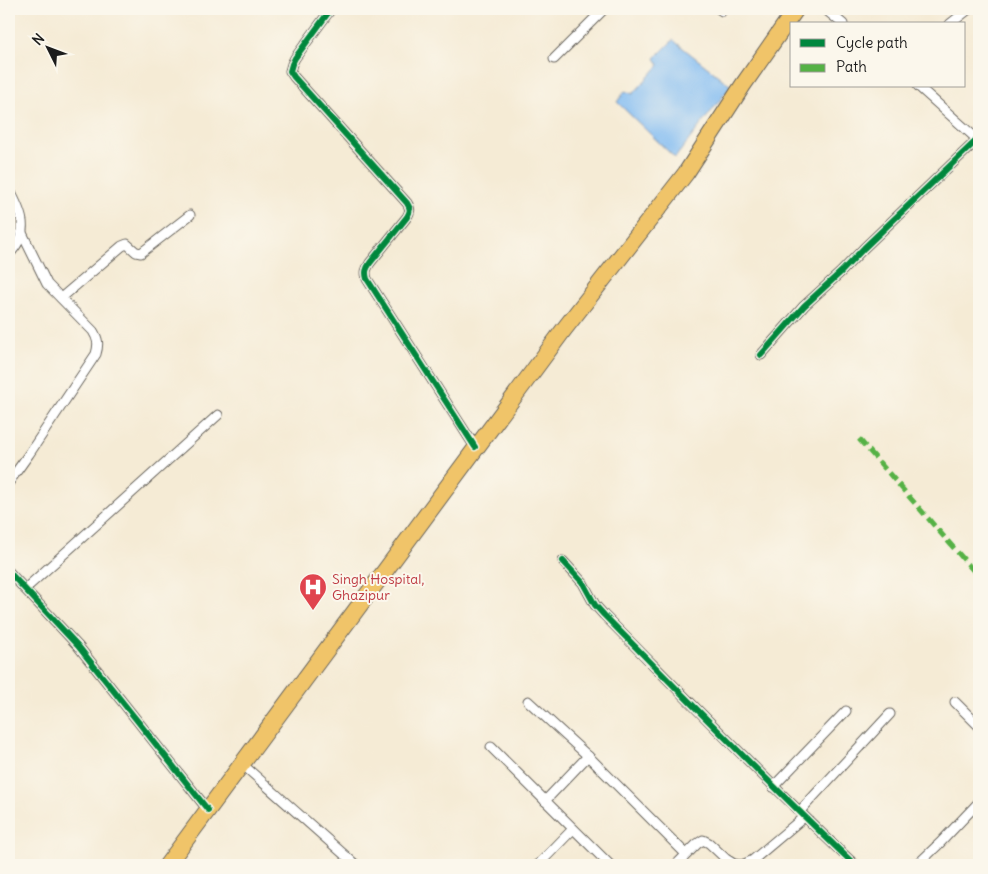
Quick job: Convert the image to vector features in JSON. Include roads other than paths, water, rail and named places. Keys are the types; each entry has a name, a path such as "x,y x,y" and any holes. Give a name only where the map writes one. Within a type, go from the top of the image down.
{"highway":[{"path":"167,865 565,328 686,174 743,85 796,9"}],"street":[{"path":"331,9 295,58 290,71 410,208 410,213 366,269 367,279 476,447"},
{"path":"554,59 604,9"},
{"path":"825,9 841,22"},
{"path":"953,22 969,9"},
{"path":"761,355 804,306 979,140 920,88"},
{"path":"9,190 18,206 23,228 20,239 9,254"},
{"path":"61,298 122,246 127,244 136,252 141,253 190,215"},
{"path":"9,482 30,454 96,354 98,346 98,339 93,331 47,284 22,233"},
{"path":"24,589 218,415"},
{"path":"563,561 604,615 801,815 855,865"},
{"path":"10,577 24,589 78,646 208,810"},
{"path":"528,701 588,756 686,854"},
{"path":"955,702 979,726"},
{"path":"773,787 846,711"},
{"path":"676,865 703,840 734,864 742,865 753,860 801,815 890,714"},
{"path":"491,747 610,865"},
{"path":"545,801 588,756"},
{"path":"242,764 356,865"},
{"path":"917,865 979,802"},
{"path":"538,865 574,829"}],"water":[{"path":"673,40 731,86 675,158 617,102 625,91 633,94 659,65 655,58"}],"place":[{"name":"Singh Hospital, Ghazipur","path":"313,611"}]}
